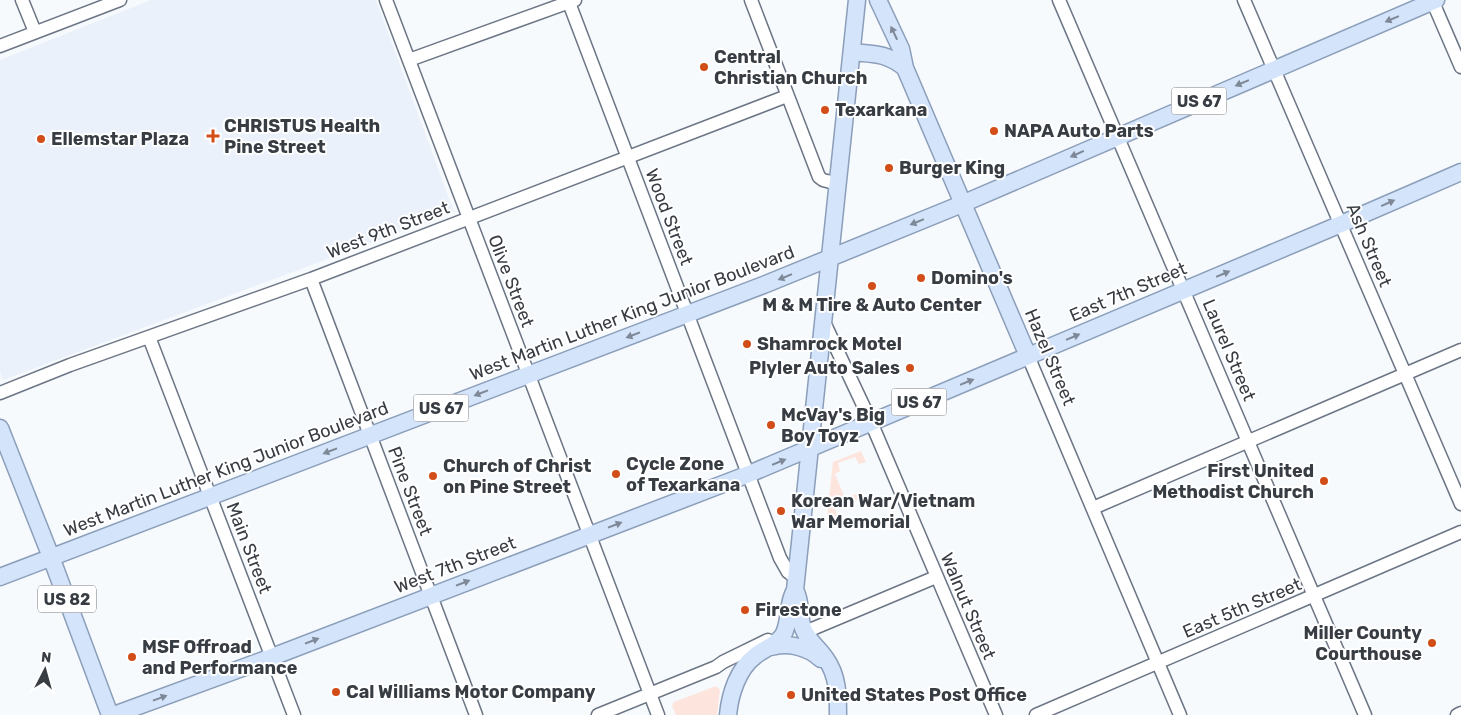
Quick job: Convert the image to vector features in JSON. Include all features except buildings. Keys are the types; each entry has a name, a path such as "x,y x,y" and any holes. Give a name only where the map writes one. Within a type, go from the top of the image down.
{"main road":[{"path":"728,715 734,688 739,676 750,660 771,647 782,636 795,584 857,0"},
{"name":"Hazel Street","path":"878,0 901,49 905,68 1028,356"},
{"name":"US 67","path":"830,258 962,204 1433,0"},
{"path":"852,52 886,56 905,68"},
{"name":"East 7th Street","path":"810,449 1461,172"},
{"name":"West Martin Luther King Junior Boulevard","path":"0,577 830,258"},
{"name":"US 82","path":"0,428 110,715"},
{"name":"West 7th Street","path":"114,715 272,657 810,449"},
{"path":"795,584 800,603 801,621 805,632 826,659 832,669 838,687 838,715"},
{"path":"771,647 782,644 800,647 819,656 832,669"}],"street":[{"path":"22,0 35,32"},
{"path":"0,46 120,0"},
{"name":"Olive Street","path":"386,0 658,715"},
{"path":"751,0 819,176 824,180 838,184"},
{"name":"Laurel Street","path":"1059,0 1366,715"},
{"name":"Ash Street","path":"1244,0 1461,504"},
{"path":"1433,0 1461,67"},
{"path":"409,60 570,1"},
{"name":"Wood Street","path":"570,1 627,158 780,558 795,584"},
{"name":"West 9th Street","path":"0,393 70,365 311,279 787,96"},
{"name":"Pine Street","path":"311,279 476,715"},
{"name":"Walnut Street","path":"823,320 871,422 996,715"},
{"name":"Main Street","path":"149,337 294,715"},
{"path":"1093,508 1461,350"},
{"name":"Hazel Street","path":"1028,356 1180,715"},
{"name":"East 5th Street","path":"1036,715 1461,532"},
{"path":"805,632 936,577"},
{"path":"598,715 716,667 772,638 786,624"},
{"path":"716,667 728,672 734,688"},
{"path":"1457,715 1461,713"}],"shaded area":[{"name":"CHRISTUS Health Pine Street","path":"151,0 376,0 454,212 3,380 0,372 0,60"},
{"path":"861,451 866,462 859,464 855,457 838,463 840,471 835,474 845,498 859,493 865,505 859,499 835,508 838,518 827,518 833,462"},
{"path":"716,686 720,690 717,715 676,715 672,706 674,702"}],"place":[{"name":"Central Christian Church","path":"704,67"},
{"name":"Texarkana","path":"825,110"},
{"name":"NAPA Auto Parts","path":"994,131"},
{"name":"CHRISTUS Health Pine Street","path":"213,136"},
{"name":"Ellemstar Plaza","path":"41,139"},
{"name":"Burger King","path":"889,168"},
{"name":"Domino's","path":"921,278"},
{"name":"M & M Tire & Auto Center","path":"872,286"},
{"name":"Shamrock Motel","path":"747,344"},
{"name":"Plyler Auto Sales","path":"910,368"},
{"name":"McVay's Big Boy Toyz","path":"771,425"},
{"name":"Cycle Zone of Texarkana","path":"616,474"},
{"name":"Church of Christ on Pine Street","path":"433,476"},
{"name":"First United Methodist Church","path":"1324,481"},
{"name":"Korean War/Vietnam War Memorial","path":"781,511"},
{"name":"Firestone","path":"745,610"},
{"name":"Miller County Courthouse","path":"1432,643"},
{"name":"MSF Offroad and Performance","path":"132,657"},
{"name":"Cal Williams Motor Company","path":"336,692"},
{"name":"United States Post Office","path":"791,695"}]}
